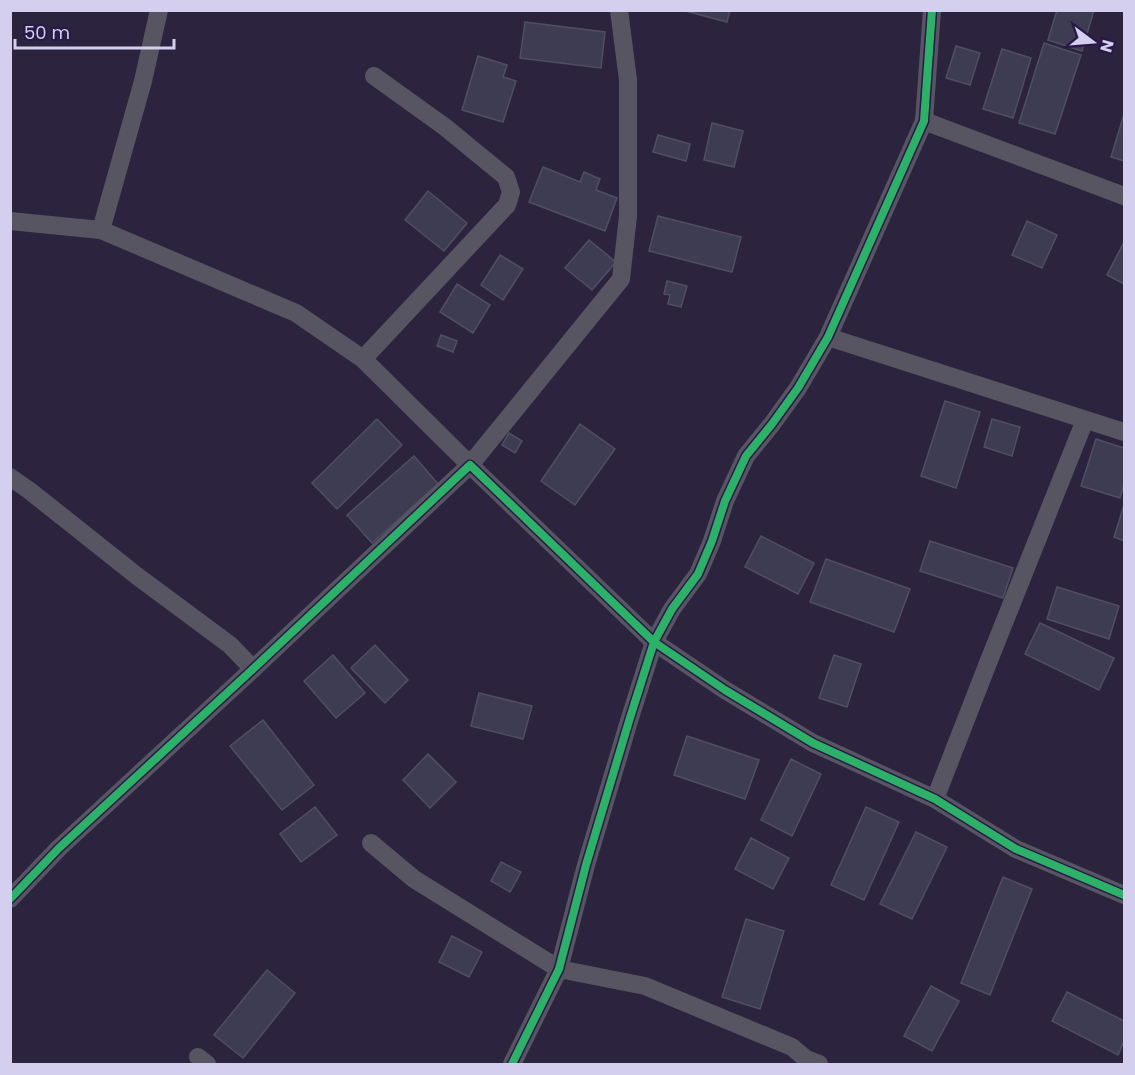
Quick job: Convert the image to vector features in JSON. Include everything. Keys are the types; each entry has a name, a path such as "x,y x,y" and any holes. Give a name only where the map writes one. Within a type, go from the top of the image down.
{"street":[{"path":"100,230 143,81 159,10"},
{"path":"10,899 59,848 470,465 621,279 628,216 628,80 619,10"},
{"path":"512,1065 559,969 589,854 654,642 672,609 698,574 712,542 725,501 746,456 798,388 828,336 924,121 932,10"},
{"path":"363,359 507,205 511,192 506,177 445,127 374,76"},
{"path":"924,121 1125,196"},
{"path":"10,221 100,230 296,313 363,359 654,642 725,690 813,743 935,799 1016,849 1125,895"},
{"path":"828,336 1125,432"},
{"path":"935,799 1085,420"},
{"path":"10,477 230,645 253,669"},
{"path":"371,843 414,879 559,969 645,986 792,1047 806,1059 819,1065"}],"building":[{"path":"682,10 730,10 727,22"},
{"path":"1057,10 1094,10 1082,51 1048,40"},
{"path":"525,22 605,32 601,68 520,58"},
{"path":"1044,43 1081,55 1055,134 1019,123"},
{"path":"956,46 980,53 970,85 946,78"},
{"path":"1002,49 1031,58 1013,118 983,109"},
{"path":"478,56 507,65 503,77 516,81 503,122 462,110"},
{"path":"1124,114 1124,161 1111,157"},
{"path":"712,123 743,131 734,167 704,160"},
{"path":"658,135 690,144 686,161 653,152"},
{"path":"543,167 580,182 584,172 600,179 596,190 617,198 605,231 529,202"},
{"path":"428,191 467,223 444,251 405,220"},
{"path":"658,216 741,237 732,272 649,251"},
{"path":"1027,221 1057,235 1042,268 1012,255"},
{"path":"589,240 616,262 592,290 565,268"},
{"path":"1124,242 1124,284 1107,275"},
{"path":"500,255 523,269 503,300 481,285"},
{"path":"667,281 687,286 681,307 668,304 670,295 664,294"},
{"path":"457,284 490,305 473,333 440,312"},
{"path":"441,335 457,341 453,352 437,346"},
{"path":"945,401 980,412 956,488 921,476"},
{"path":"377,419 402,445 337,509 312,483"},
{"path":"992,419 1020,427 1012,456 984,447"},
{"path":"580,424 615,449 575,505 541,481"},
{"path":"509,433 522,441 515,453 502,445"},
{"path":"1096,439 1124,448 1124,484 1120,498 1081,486"},
{"path":"414,456 438,484 372,543 347,515"},
{"path":"1124,505 1124,541 1114,537"},
{"path":"761,536 814,563 798,594 745,567"},
{"path":"930,541 1013,568 1003,598 920,571"},
{"path":"826,559 910,589 894,632 810,602"},
{"path":"1057,587 1119,606 1109,639 1047,619"},
{"path":"1040,623 1114,658 1099,690 1025,654"},
{"path":"375,645 408,680 385,703 351,668"},
{"path":"333,655 365,693 336,718 304,681"},
{"path":"834,655 861,664 847,707 819,698"},
{"path":"479,693 532,706 523,739 471,726"},
{"path":"263,720 314,785 282,810 230,746"},
{"path":"687,736 759,760 745,799 674,775"},
{"path":"428,754 456,782 430,808 403,780"},
{"path":"791,759 821,774 792,836 761,820"},
{"path":"315,807 337,835 301,862 280,834"},
{"path":"866,807 899,822 864,900 831,885"},
{"path":"916,832 947,847 912,919 880,904"},
{"path":"751,838 789,858 773,889 735,869"},
{"path":"501,862 521,872 510,892 491,881"},
{"path":"1003,877 1032,889 990,995 961,983"},
{"path":"746,919 784,931 760,1009 722,997"},
{"path":"452,936 482,952 469,977 439,962"},
{"path":"267,970 295,993 243,1058 214,1035"},
{"path":"931,986 959,1001 932,1051 904,1036"},
{"path":"1067,992 1124,1021 1124,1041 1118,1055 1052,1021"}],"cycle path":[{"path":"512,1064 559,969 586,865 654,642 672,609 698,574 725,501 746,456 798,388 828,337 924,121 932,10"},
{"path":"10,899 59,848 470,465 654,642 725,690 813,743 935,799 1016,849 1124,895"}]}
